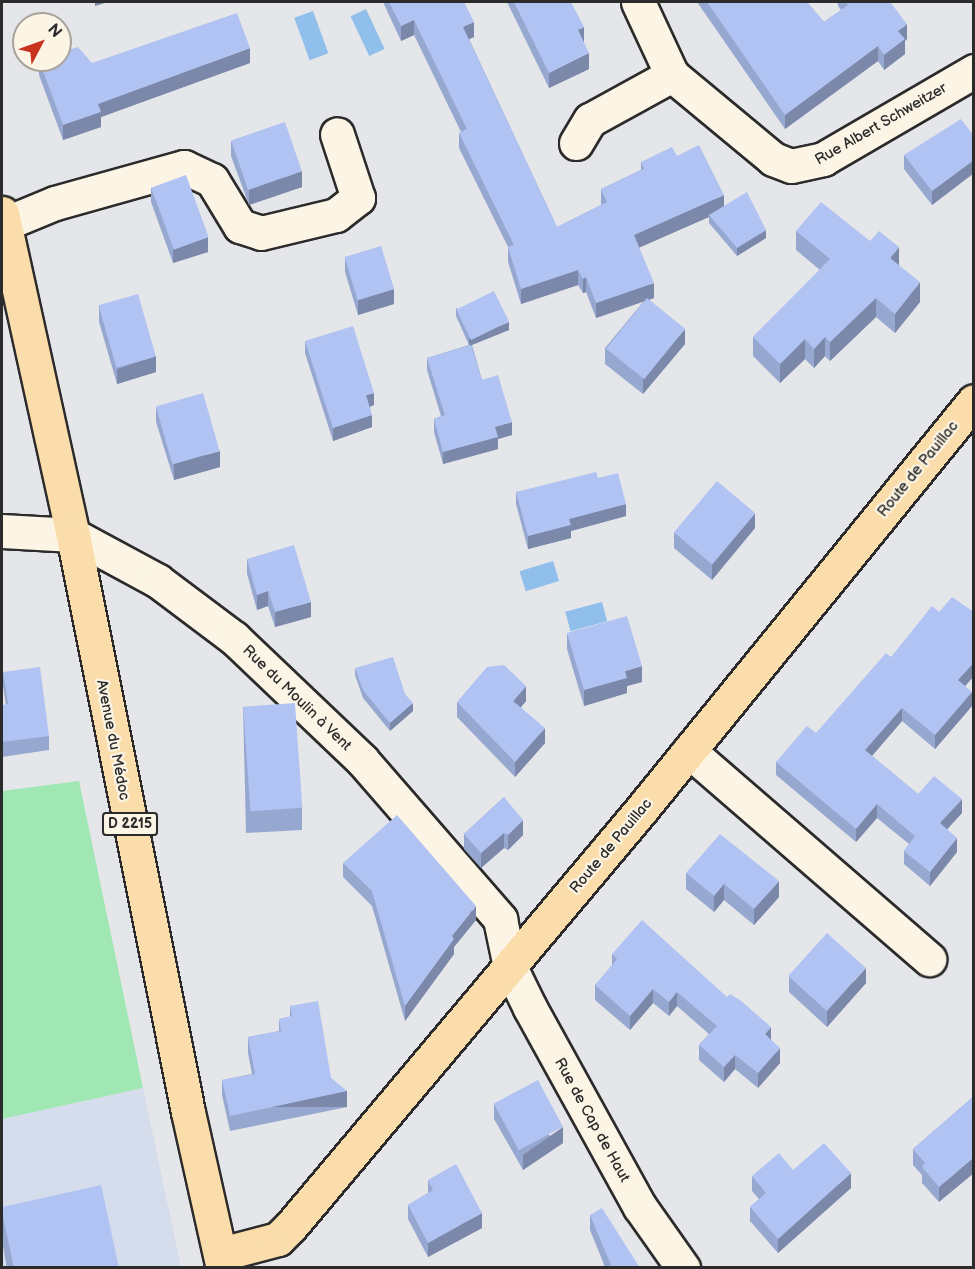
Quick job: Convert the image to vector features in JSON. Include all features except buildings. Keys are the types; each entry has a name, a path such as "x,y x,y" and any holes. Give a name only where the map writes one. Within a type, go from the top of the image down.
{"main road":[{"name":"Avenue du Médoc","path":"3,218 73,535 188,1112 222,1261"},
{"name":"Route de Pauillac","path":"222,1261 273,1253 689,751 974,401"}],"street":[{"name":"Rue Albert Schweitzer","path":"638,2 672,75 773,159 791,166 823,159 974,72"},
{"path":"576,143 590,120 672,75"},
{"path":"3,218 184,167 212,180 240,226 261,232 336,215 358,198 337,134"},
{"name":"Rue du Moulin à Vent","path":"2,531 73,535 158,581 234,638 362,760 500,919 510,967"},
{"path":"689,751 929,958"},
{"name":"Rue de Cap de Haut","path":"510,967 640,1207 683,1268"}],"shaded area":[{"path":"143,1088 181,1267 2,1267 2,1119"}],"green space":[{"path":"79,781 143,1088 2,1119 2,791"}],"water":[{"path":"366,9 385,49 369,56 351,16"},
{"path":"313,11 328,53 310,60 294,18"},
{"path":"553,561 559,581 526,591 520,571"},
{"path":"602,602 607,621 570,631 565,612"}]}
